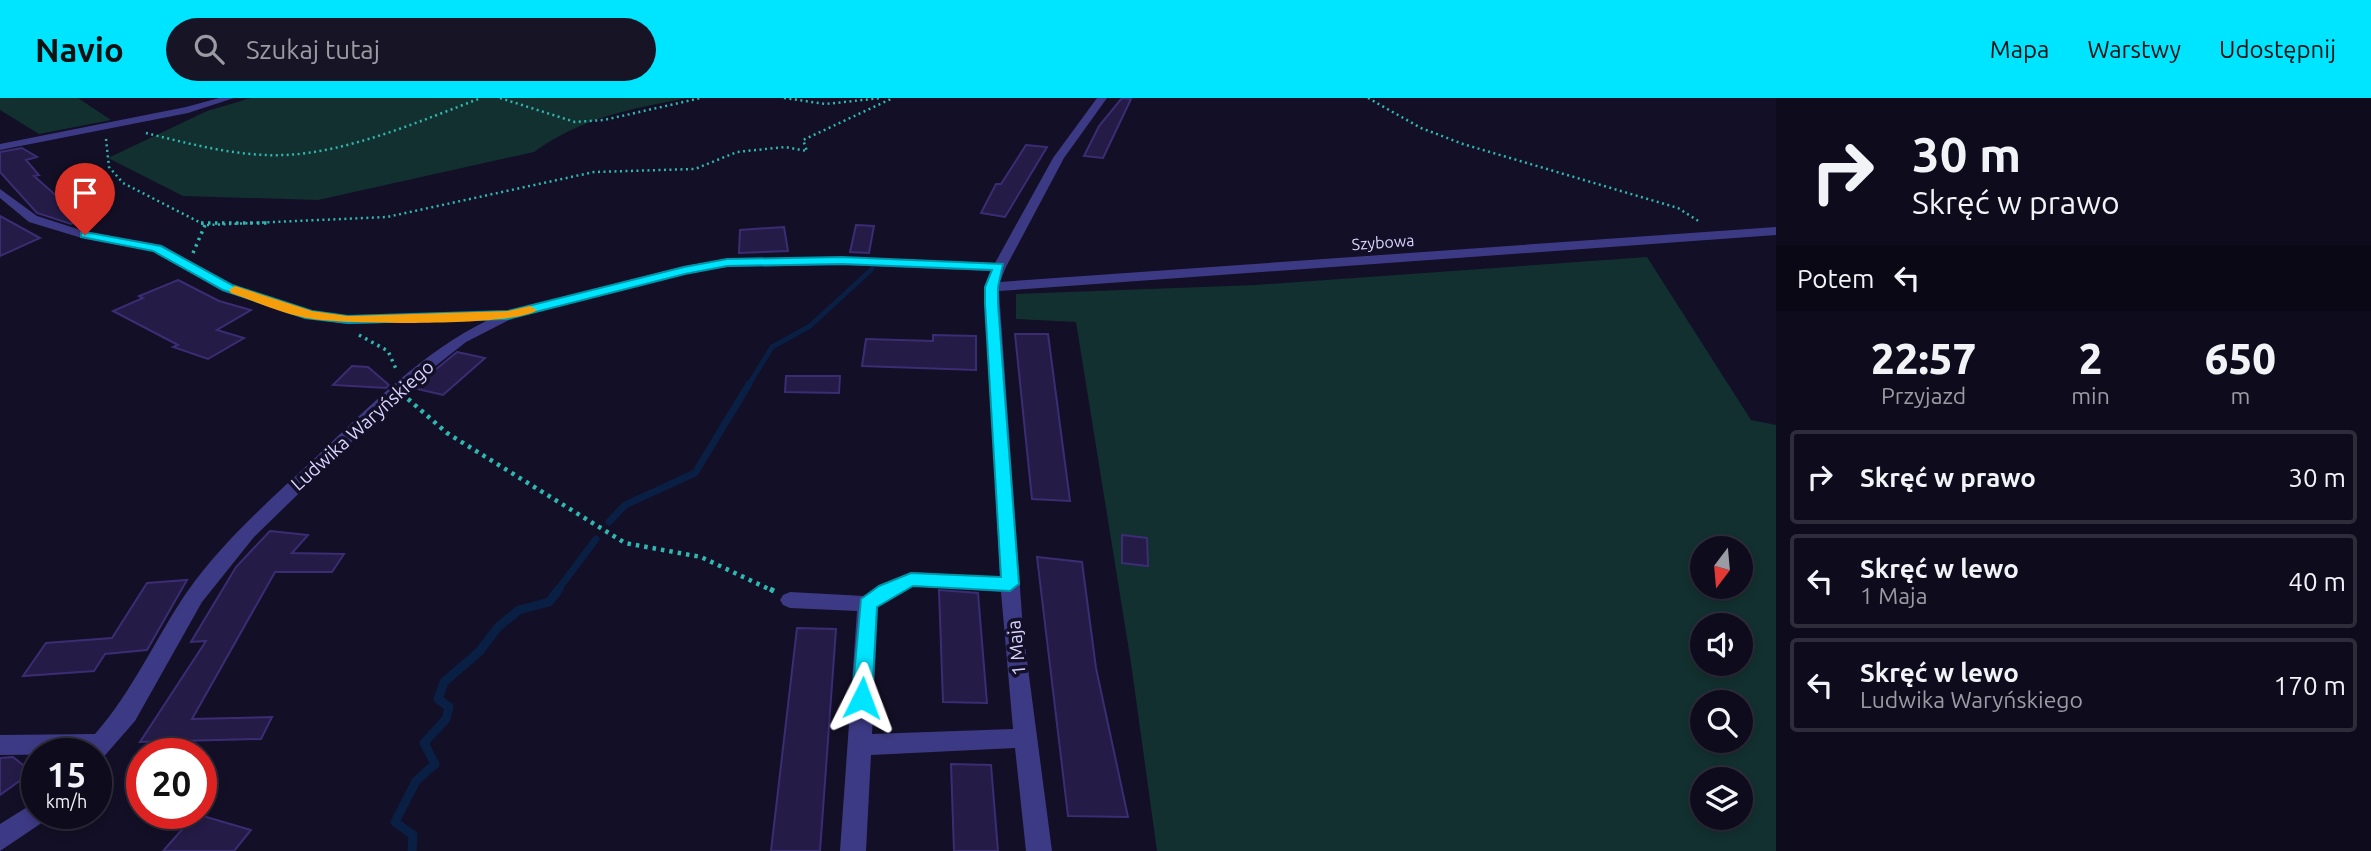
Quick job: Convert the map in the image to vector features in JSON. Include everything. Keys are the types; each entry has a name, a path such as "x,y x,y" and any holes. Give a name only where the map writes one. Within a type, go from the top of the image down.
{"street":[{"path":"0,147 188,110 229,98"},
{"name":"1 Maja","path":"1039,851 1010,584 992,287 999,267 1066,147 1086,115 1102,98"},
{"path":"0,192 33,219 85,235 157,248 228,288 310,315 348,320 508,315"},
{"name":"Szybowa","path":"992,287 1776,231"},
{"name":"Ludwika Waryńskiego","path":"106,738 127,714 195,597 247,532 399,387 461,339 508,315 684,270 727,262 842,261 999,267"},
{"path":"453,317 466,326 461,339"},
{"path":"790,600 868,604 886,591 911,579 1010,584"},
{"path":"853,851 868,604"},
{"path":"860,745 1026,738"},
{"path":"0,745 21,746"},
{"path":"0,839 21,824"}],"path":[{"path":"154,126 143,132 196,145 276,156 373,138 481,98"},
{"path":"500,98 575,122 604,120 636,110 701,98"},
{"path":"784,98 826,104 881,98"},
{"path":"99,128 108,141 105,162 111,173 123,183 205,225 387,217 594,172 695,169 737,152 785,147 807,151 803,140 893,98"},
{"path":"1368,98 1421,128 1542,170 1678,208 1722,235"},
{"path":"187,266 205,225"},
{"path":"358,334 382,344 396,362 399,387 414,407 447,433 596,527 625,543 650,551 674,551 729,566 790,600"}],"green space":[{"path":"0,98 78,98 111,120 39,134 0,110"},
{"path":"251,98 688,98 589,122 534,152 318,200 183,196 108,158 207,111"},
{"path":"1647,257 1751,420 1776,425 1776,851 1157,851 1131,663 1076,322 1016,319 1016,294 1255,285"}],"building":[{"path":"1122,98 1131,99 1103,158 1084,156 1099,126"},
{"path":"1026,145 1047,147 1005,217 981,213 996,184 1001,184"},
{"path":"22,148 37,157 26,160 39,175 34,176 61,200 91,215 71,224 37,213 0,172 0,152"},
{"path":"0,216 40,238 0,256"},
{"path":"856,225 874,226 869,253 850,252"},
{"path":"784,227 788,251 739,253 740,230"},
{"path":"178,280 219,301 251,310 217,330 244,338 208,359 173,347 178,345 113,311 143,298 139,296"},
{"path":"1015,334 1048,334 1070,501 1032,499"},
{"path":"933,335 976,336 976,370 862,366 866,339 933,341"},
{"path":"457,352 485,358 443,395 413,388"},
{"path":"352,366 368,367 389,385 386,388 333,385"},
{"path":"786,376 840,376 839,393 785,392"},
{"path":"270,531 308,535 292,553 344,554 332,572 275,572 192,719 272,717 261,739 143,738 206,641 191,642 236,567"},
{"path":"1122,535 1147,538 1148,566 1122,563"},
{"path":"1037,557 1082,562 1096,668 1128,817 1068,816"},
{"path":"187,580 147,650 105,654 94,671 23,676 46,643 112,638 147,583"},
{"path":"939,590 978,593 987,703 943,702"},
{"path":"797,628 836,629 820,851 771,851"},
{"path":"13,757 21,763 21,780 0,795 0,758"},
{"path":"951,764 991,765 998,851 954,851"},
{"path":"217,820 251,830 234,851 163,851 183,829 217,829"}],"waterway":[{"path":"748,386 772,347 810,326 872,269"},
{"path":"609,522 625,505 695,473 749,384"},
{"path":"557,591 596,539"},
{"path":"412,851 413,835 395,822 416,781 435,764 424,743 446,719 449,707 438,699 444,682 480,651 498,627 519,610 549,602 559,589"}],"slow traffic":[{"path":"235,290 310,315 348,320 508,315 530,310"}],"route":[{"path":"85,235 157,248 228,288 310,315 348,320 508,315 577,300 684,270 727,262 842,261 999,267 992,287 991,304 1010,584 911,579 886,591 868,604 862,698"}]}
